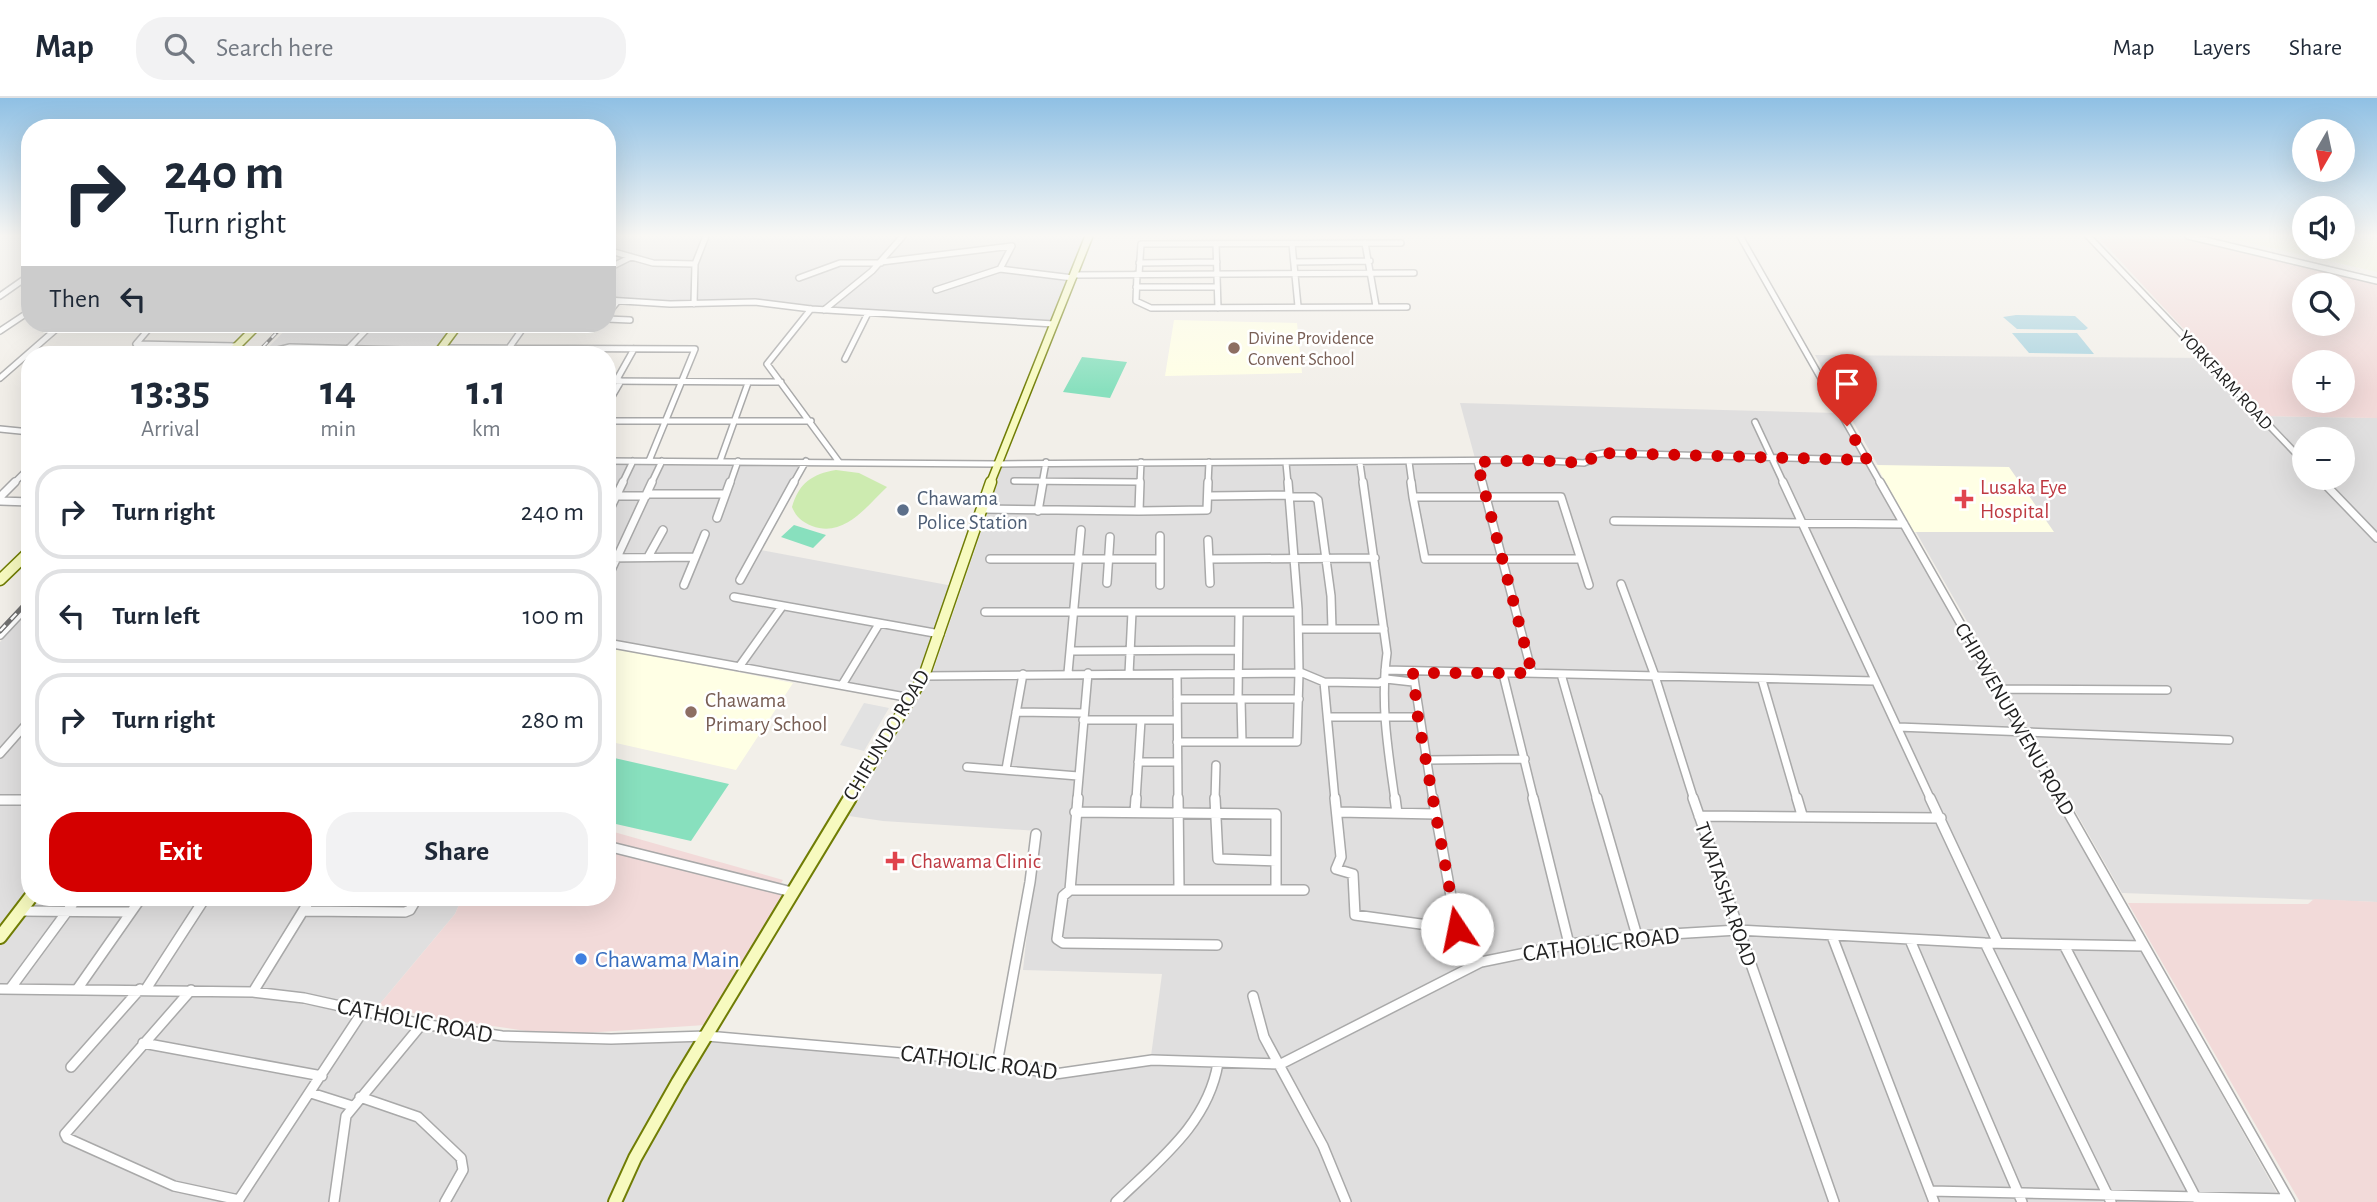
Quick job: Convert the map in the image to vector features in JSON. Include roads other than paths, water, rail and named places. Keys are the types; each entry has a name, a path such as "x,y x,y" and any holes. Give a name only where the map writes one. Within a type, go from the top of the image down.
{"street":[{"path":"694,288 694,304"},
{"path":"823,310 850,288"},
{"path":"936,290 944,288"},
{"name":"CHIFUNDO ROAD","path":"615,1202 640,1149 924,676 997,464 1070,288"},
{"path":"1136,288 1136,301 1145,307 1408,307"},
{"path":"1217,288 1218,308"},
{"path":"1296,288 1298,306"},
{"path":"1374,288 1376,306"},
{"name":"CHIPWENUPWENU ROAD","path":"1769,288 2289,1200"},
{"name":"YORKFARM ROAD","path":"2137,288 2292,449"},
{"path":"616,303 618,301 694,304 755,302 823,310 1054,324"},
{"path":"811,309 767,364 839,462"},
{"path":"845,359 868,313"},
{"path":"0,331 21,317"},
{"path":"616,320 630,320"},
{"path":"37,346 52,333"},
{"path":"145,333 136,344 236,346 247,333"},
{"path":"350,346 363,333"},
{"path":"616,349 695,349 649,461"},
{"path":"616,387 634,349"},
{"path":"0,378 21,360"},
{"path":"619,381 781,382"},
{"path":"720,461 748,383"},
{"path":"616,421 811,421"},
{"path":"1755,422 1998,943"},
{"path":"0,429 21,431"},
{"path":"616,461 997,464 1532,460 1584,463 1591,460 1592,455 1604,453 1867,460"},
{"path":"633,461 617,496 725,494"},
{"path":"662,461 617,558 695,557"},
{"path":"717,518 738,461"},
{"path":"740,580 806,461"},
{"path":"1038,511 1046,462"},
{"path":"1139,511 1140,462"},
{"path":"981,509 1205,510 1208,509 1209,462"},
{"path":"1477,462 1532,673"},
{"path":"1177,742 1297,742 1299,738 1300,629 1286,463"},
{"path":"1360,463 1387,653 1383,680 1383,718 1397,813"},
{"path":"1409,463 1425,559 1580,559"},
{"path":"0,499 21,477"},
{"path":"1014,481 1139,482"},
{"path":"2331,490 2377,538"},
{"path":"1209,496 1289,496 1314,497 1318,500 1331,596 1332,629"},
{"path":"1413,497 1561,497 1589,584"},
{"path":"0,499 21,501"},
{"path":"1615,521 1904,524"},
{"path":"648,557 663,530"},
{"path":"1068,673 1081,530"},
{"path":"684,585 705,534"},
{"path":"1160,536 1160,585"},
{"path":"1107,583 1110,537"},
{"path":"1208,540 1210,583"},
{"path":"1209,559 1375,558"},
{"path":"990,559 1160,559"},
{"path":"0,580 21,560"},
{"name":"TWATASHA ROAD","path":"1621,584 1656,676 1699,816 1834,1202"},
{"path":"734,597 781,608 940,634"},
{"path":"739,667 781,608"},
{"path":"985,612 1298,612"},
{"path":"1129,674 1132,612"},
{"path":"1239,614 1237,674 1242,742"},
{"path":"0,635 21,616"},
{"path":"842,685 879,624"},
{"path":"1300,629 1384,629"},
{"path":"616,645 911,698"},
{"path":"1070,651 1238,650"},
{"path":"1385,670 1413,677"},
{"path":"1070,890 1088,673"},
{"path":"924,676 1299,673 1324,682 1379,683 1383,680 1413,677 1532,673 1875,681"},
{"path":"1006,769 1023,674"},
{"path":"1503,674 1569,944"},
{"path":"1561,674 1637,936"},
{"path":"1178,675 1179,888"},
{"path":"1413,677 1418,718 1457,929 1481,962"},
{"path":"1762,680 1802,815"},
{"path":"1324,682 1342,857 1336,869 1353,874 1355,915 1457,929"},
{"path":"1997,689 2167,690"},
{"path":"1177,699 1299,699"},
{"path":"1016,712 1177,720"},
{"path":"1328,717 1418,718"},
{"path":"1135,812 1141,720"},
{"path":"1898,727 2229,740"},
{"path":"0,754 21,730"},
{"path":"1426,760 1525,759"},
{"path":"1138,762 1177,762"},
{"path":"1216,765 1214,812 1218,859 1276,861"},
{"path":"967,767 1078,776"},
{"path":"0,800 21,800"},
{"path":"1075,812 1276,814 1276,889"},
{"path":"1338,812 1436,814"},
{"path":"1699,816 1941,818"},
{"path":"997,1064 1030,882 1035,834"},
{"path":"616,848 792,892"},
{"path":"1217,945 1059,942 1057,939 1063,896 1070,890 1304,890"},
{"path":"0,937 24,906"},
{"path":"5,989 71,906"},
{"path":"78,988 135,906"},
{"path":"71,1067 143,989 200,906"},
{"path":"253,992 306,906"},
{"path":"303,911 405,912 410,906"},
{"path":"20,911 131,912"},
{"name":"CATHOLIC ROAD","path":"5,989 253,992 303,998 422,1024 502,1037 551,1039 707,1036 857,1048 997,1064 1055,1074 1152,1060 1281,1064 1481,962 1569,944 1637,936 1738,930 1985,943 2144,946"},
{"path":"1832,936 1934,1202"},
{"path":"1910,940 2021,1198"},
{"path":"1985,943 2110,1199"},
{"path":"2064,945 2197,1200"},
{"path":"191,990 69,1126 65,1134 67,1138 174,1186 238,1201 363,1011"},
{"path":"1253,996 1264,1037 1324,1146 1346,1202"},
{"path":"334,1202 344,1122 352,1106 422,1024"},
{"path":"143,1043 322,1076"},
{"path":"1116,1202 1205,1109 1215,1086 1218,1063"},
{"path":"311,1093 352,1106"},
{"path":"360,1097 418,1117 461,1158 463,1170 445,1202"},
{"path":"1930,1191 2021,1198 2289,1200"}],"water":[{"path":"2075,316 2088,328 2017,329 2003,317"},
{"path":"2012,333 2077,333 2094,354 2029,353"}],"railway":[{"path":"264,346 276,333"},
{"path":"0,631 21,609"}],"place":[{"name":"Divine Providence Convent School","path":"1234,348"},
{"name":"Lusaka Eye Hospital","path":"1964,499"},
{"name":"Chawama Police Station","path":"903,510"},
{"name":"Chawama Primary School","path":"691,712"},
{"name":"Chawama Clinic","path":"895,861"},
{"name":"Chawama Main","path":"581,959"}]}
